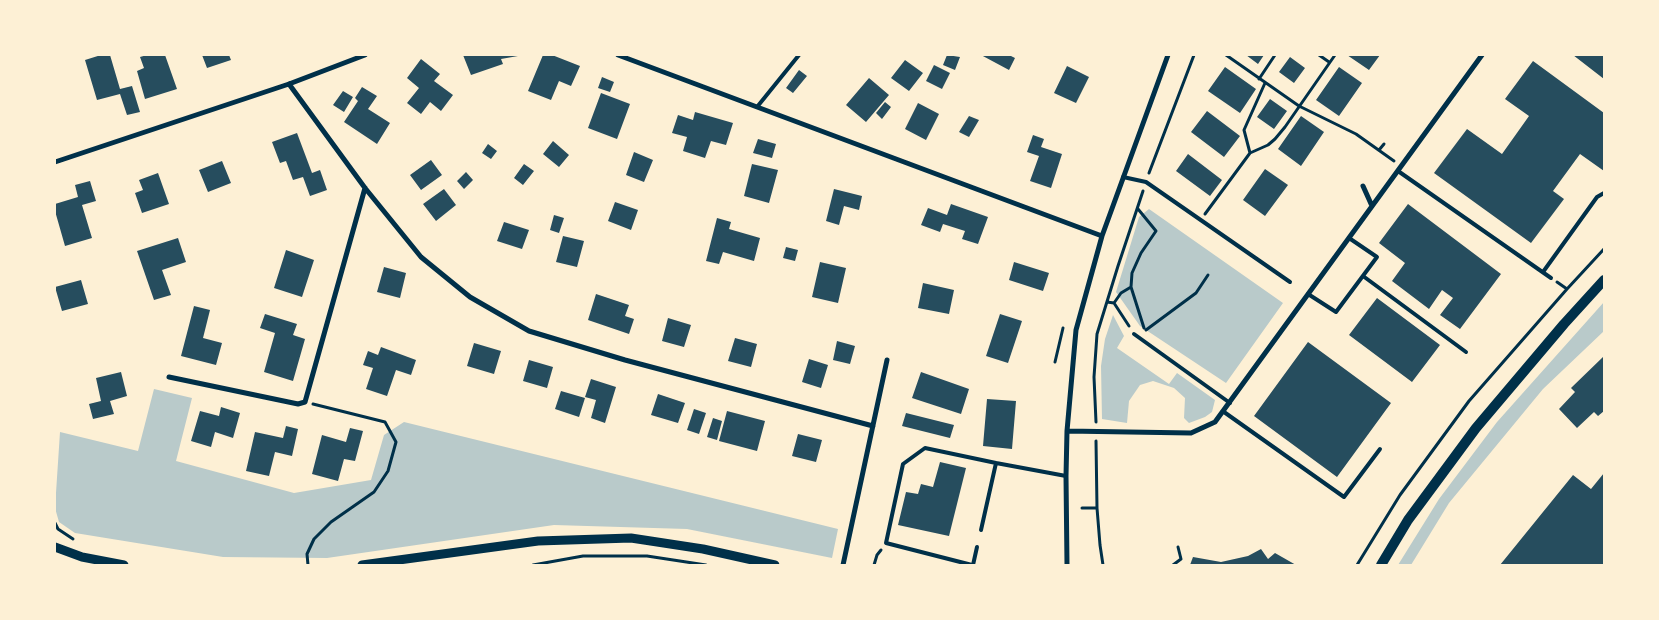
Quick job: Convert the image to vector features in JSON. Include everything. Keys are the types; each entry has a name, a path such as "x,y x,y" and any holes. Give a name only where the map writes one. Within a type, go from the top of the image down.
{"main road":[{"path":"1380,565 1408,520 1476,428 1604,280"}],"street":[{"path":"55,162 289,84 365,55"},
{"path":"618,55 1102,236"},
{"path":"1067,565 1067,431 1076,330 1102,236 1168,55"},
{"path":"1067,431 1192,432 1216,422 1482,55"},
{"path":"289,84 365,188 421,257 470,297 529,331 625,360 873,426"},
{"path":"1363,186 1372,206"},
{"path":"169,377 298,404 306,402 365,188"},
{"path":"843,565 887,360"},
{"path":"362,565 538,541 631,538 703,549 775,565"},
{"path":"55,547 82,557 124,565"}],"lane":[{"path":"757,107 799,55"},
{"path":"1400,168 1552,278"},
{"path":"1123,177 1146,182 1290,282"},
{"path":"1543,272 1597,197 1604,193"},
{"path":"1308,294 1336,312 1377,258 1349,238"},
{"path":"1363,276 1466,352"},
{"path":"1134,334 1230,403"},
{"path":"1224,412 1344,497 1380,449"},
{"path":"977,547 972,565 886,543 903,464 925,448 1066,476"},
{"path":"981,530 996,463"}],"path":[{"path":"1103,565 1097,508 1094,377 1098,334 1106,302 1146,182 1194,55"},
{"path":"1226,55 1299,106 1356,134 1400,168"},
{"path":"1259,79 1275,55"},
{"path":"1318,55 1329,62"},
{"path":"1201,220 1250,153 1268,145 1275,139 1335,55"},
{"path":"1250,153 1244,130 1265,83"},
{"path":"1379,150 1384,144"},
{"path":"1138,208 1156,231 1141,253 1132,273 1131,287 1145,331"},
{"path":"1357,565 1400,495 1469,401 1604,249"},
{"path":"1114,303 1134,334 1145,331 1196,293 1208,275"},
{"path":"1114,303 1121,293 1131,287"},
{"path":"1106,302 1114,303"},
{"path":"1055,362 1063,328"},
{"path":"306,402 385,422 396,442 388,471 374,492 331,522 314,539 307,554 308,565"},
{"path":"1082,508 1097,508"},
{"path":"55,523 58,529 75,540"},
{"path":"874,565 876,555 886,543"},
{"path":"1173,565 1181,559 1178,547"},
{"path":"533,565 583,556 647,556 706,565"}],"shaded area":[{"path":"1149,209 1283,303 1226,383 1140,326 1116,292 1139,217"},
{"path":"1604,302 1604,331 1543,389 1449,503 1411,565 1398,565 1439,499 1497,422"},
{"path":"1113,315 1124,336 1117,348 1169,384 1177,373 1215,400 1212,412 1189,423 1184,418 1185,398 1174,388 1153,381 1140,385 1129,401 1127,423 1102,419 1101,366 1105,339"},
{"path":"154,389 192,398 176,461 294,493 371,480 384,435 404,422 838,529 832,558 687,529 554,525 327,558 223,557 75,533 59,522 55,508 60,432 138,451"}],"building":[{"path":"101,55 110,55 120,89 132,86 140,112 127,115 120,94 97,100 85,60"},
{"path":"165,55 177,89 145,99 137,71 144,68 140,57"},
{"path":"202,55 229,55 231,60 207,68"},
{"path":"463,55 518,56 501,59 503,64 471,75"},
{"path":"543,55 552,55 580,66 571,86 559,81 551,100 528,91"},
{"path":"947,55 960,57 955,70 943,65"},
{"path":"981,55 1009,55 1015,58 1009,70"},
{"path":"1246,55 1264,55 1258,64"},
{"path":"1347,55 1380,55 1369,70"},
{"path":"1573,55 1604,55 1604,79"},
{"path":"1290,57 1305,68 1294,83 1279,72"},
{"path":"421,59 440,74 434,81 453,95 441,111 430,102 421,114 407,103 419,88 407,78"},
{"path":"905,60 923,73 909,91 891,78"},
{"path":"1533,61 1604,113 1604,171 1580,154 1553,191 1564,199 1531,243 1434,173 1467,129 1502,154 1529,116 1505,99"},
{"path":"934,65 950,73 942,89 926,81"},
{"path":"1067,66 1089,77 1076,103 1054,93"},
{"path":"1225,67 1256,89 1240,113 1208,91"},
{"path":"1339,67 1362,83 1339,116 1316,100"},
{"path":"799,70 807,76 793,93 786,88"},
{"path":"602,77 614,82 610,92 598,88"},
{"path":"869,78 889,95 866,122 846,105"},
{"path":"362,87 377,96 368,109 390,123 377,144 344,122 358,101 355,98"},
{"path":"343,91 353,97 344,112 333,105"},
{"path":"601,93 630,104 617,139 588,128"},
{"path":"1270,99 1287,111 1274,129 1257,117"},
{"path":"885,102 891,107 882,119 876,113"},
{"path":"918,103 939,114 926,140 905,129"},
{"path":"1207,111 1240,136 1224,157 1191,132"},
{"path":"695,112 733,123 726,145 711,141 705,158 683,151 687,137 672,133 678,115 693,120"},
{"path":"969,116 979,120 969,137 959,132"},
{"path":"1301,116 1324,132 1301,166 1278,149"},
{"path":"297,133 312,173 320,170 327,190 310,196 303,177 293,180 286,161 280,163 272,142"},
{"path":"1033,135 1044,139 1041,147 1062,154 1051,188 1030,181 1039,156 1027,152"},
{"path":"758,139 776,144 772,158 753,153"},
{"path":"553,141 569,155 559,167 543,154"},
{"path":"488,144 497,151 491,159 482,153"},
{"path":"634,152 653,160 644,182 626,175"},
{"path":"1188,154 1222,180 1210,196 1176,171"},
{"path":"431,160 442,175 421,190 410,175"},
{"path":"222,161 231,183 208,192 199,170"},
{"path":"524,164 534,171 523,185 514,178"},
{"path":"752,164 778,170 769,203 744,196"},
{"path":"1265,169 1288,185 1265,216 1243,200"},
{"path":"466,172 473,180 464,189 457,181"},
{"path":"158,173 169,204 142,213 135,193 143,190 139,180"},
{"path":"90,181 96,201 82,205 92,238 65,246 55,211 55,204 78,197 75,185"},
{"path":"444,189 456,205 436,221 423,204"},
{"path":"834,189 862,196 859,210 844,206 839,225 826,221"},
{"path":"615,202 638,210 631,230 608,221"},
{"path":"951,204 988,217 978,244 962,239 965,231 943,224 940,232 921,225 928,208 947,215"},
{"path":"1408,204 1501,274 1460,329 1440,315 1453,298 1442,290 1429,309 1392,281 1405,263 1379,243"},
{"path":"554,215 564,218 559,233 550,230"},
{"path":"717,218 731,222 729,229 760,238 754,261 723,252 719,264 706,261"},
{"path":"504,222 529,230 522,249 497,241"},
{"path":"563,236 584,241 577,267 556,262"},
{"path":"178,238 186,262 162,270 171,295 154,300 137,251"},
{"path":"786,247 798,250 795,261 783,258"},
{"path":"286,250 314,260 302,297 274,288"},
{"path":"820,262 846,268 838,303 812,297"},
{"path":"1014,262 1049,273 1043,291 1009,280"},
{"path":"384,267 406,273 400,298 377,292"},
{"path":"81,280 88,304 62,311 55,287"},
{"path":"923,283 954,290 949,314 918,308"},
{"path":"596,294 629,305 625,316 634,319 629,334 588,320"},
{"path":"1377,298 1440,345 1412,382 1349,335"},
{"path":"194,306 210,310 203,338 222,343 216,365 181,356"},
{"path":"265,314 297,324 293,335 305,339 293,381 264,372 275,333 260,328"},
{"path":"1000,314 1022,321 1008,363 986,356"},
{"path":"668,318 691,325 684,347 662,341"},
{"path":"735,338 757,344 751,367 728,361"},
{"path":"837,341 855,346 850,364 833,360"},
{"path":"1308,342 1391,403 1337,477 1254,416"},
{"path":"474,343 501,351 494,374 467,366"},
{"path":"381,347 416,360 411,375 396,370 387,396 366,389 373,368 363,365 368,351 378,355"},
{"path":"1604,356 1604,411 1598,416 1594,412 1577,428 1559,409 1575,392 1571,388"},
{"path":"809,359 828,365 821,388 802,382"},
{"path":"529,360 553,367 547,388 523,381"},
{"path":"121,372 127,396 110,401 114,414 93,419 89,404 101,401 96,378"},
{"path":"921,372 969,389 961,414 912,398"},
{"path":"591,379 616,387 605,423 591,418 596,400 585,397"},
{"path":"561,391 585,398 579,417 555,409"},
{"path":"658,394 685,403 678,423 651,415"},
{"path":"987,399 1016,401 1012,449 983,446"},
{"path":"221,407 240,413 233,438 215,432 211,447 191,441 200,411 219,416"},
{"path":"694,409 706,413 699,434 687,430"},
{"path":"727,411 765,421 757,451 719,441"},
{"path":"906,413 954,425 950,438 902,426"},
{"path":"713,418 722,421 717,440 707,437"},
{"path":"286,426 298,429 292,456 275,452 269,476 246,471 255,432 283,438"},
{"path":"350,428 363,431 355,461 344,459 338,481 312,474 322,435 346,442"},
{"path":"798,434 822,440 816,462 792,456"},
{"path":"940,462 966,468 949,536 898,525 906,492 918,494 921,484 933,487"},
{"path":"1604,473 1604,565 1500,565 1573,475 1591,489"},
{"path":"1261,549 1268,559 1275,553 1296,565 1190,565 1193,557 1221,562 1248,556"}]}
